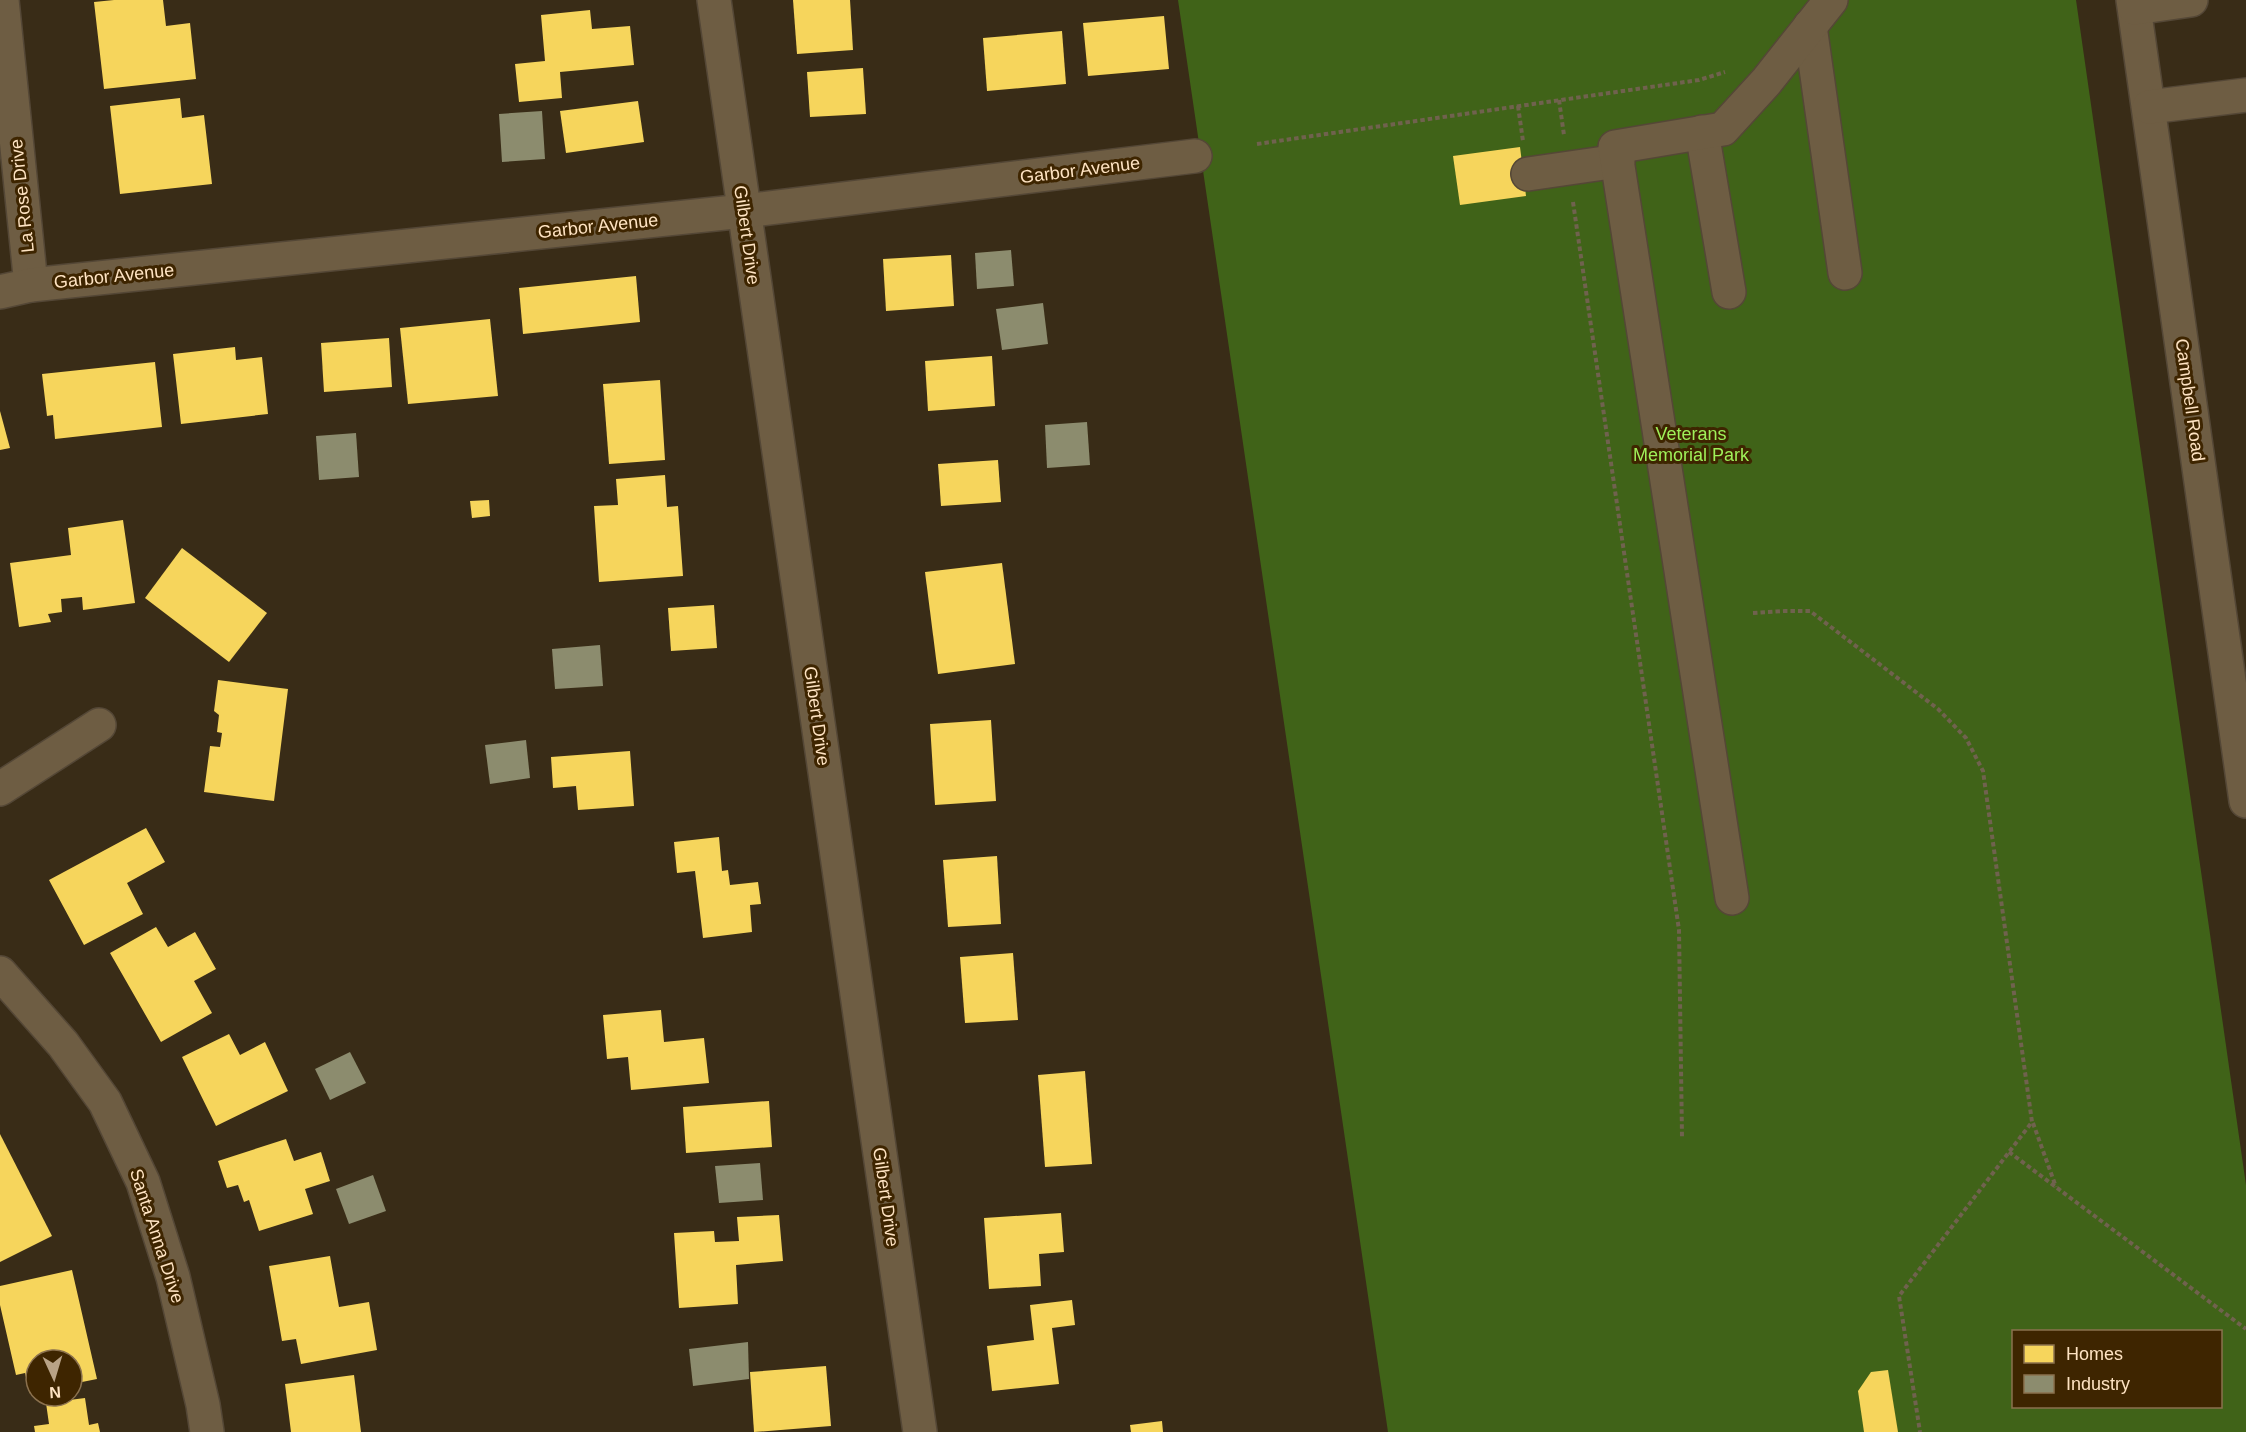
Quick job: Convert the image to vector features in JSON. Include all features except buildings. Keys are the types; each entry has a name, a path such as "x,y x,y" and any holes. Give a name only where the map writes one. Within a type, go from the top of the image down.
{"street":[{"name":"La Rose Drive","path":"2,0 32,285"},
{"name":"Gilbert Drive","path":"714,0 920,1432"},
{"path":"1732,898 1615,147 1723,129 1766,82 1831,0"},
{"path":"2134,4 2192,0"},
{"name":"Campbell Road","path":"2134,4 2246,801"},
{"path":"1810,26 1845,273"},
{"path":"2149,107 2246,95"},
{"path":"1702,132 1729,292"},
{"name":"Garbor Avenue","path":"0,292 32,285 744,211 1195,156"},
{"path":"1528,174 1618,161"},
{"path":"0,789 99,725"},
{"name":"Santa Anna Drive","path":"0,973 63,1044 105,1102 143,1182 173,1277 203,1405 207,1432"}],"path":[{"path":"1257,144 1699,80 1723,73 1733,67"},
{"path":"1558,100 1680,930 1682,1137"},
{"path":"1753,613 1785,610 1810,611 1938,709 1966,738 1983,771 2032,1122 2056,1187"},
{"path":"1920,1432 1899,1296 2032,1122"},
{"path":"2009,1152 2246,1329"}],"green space":[{"name":"Veterans Memorial Park","path":"1178,0 2076,0 2246,1185 2246,1432 1388,1432"}]}
